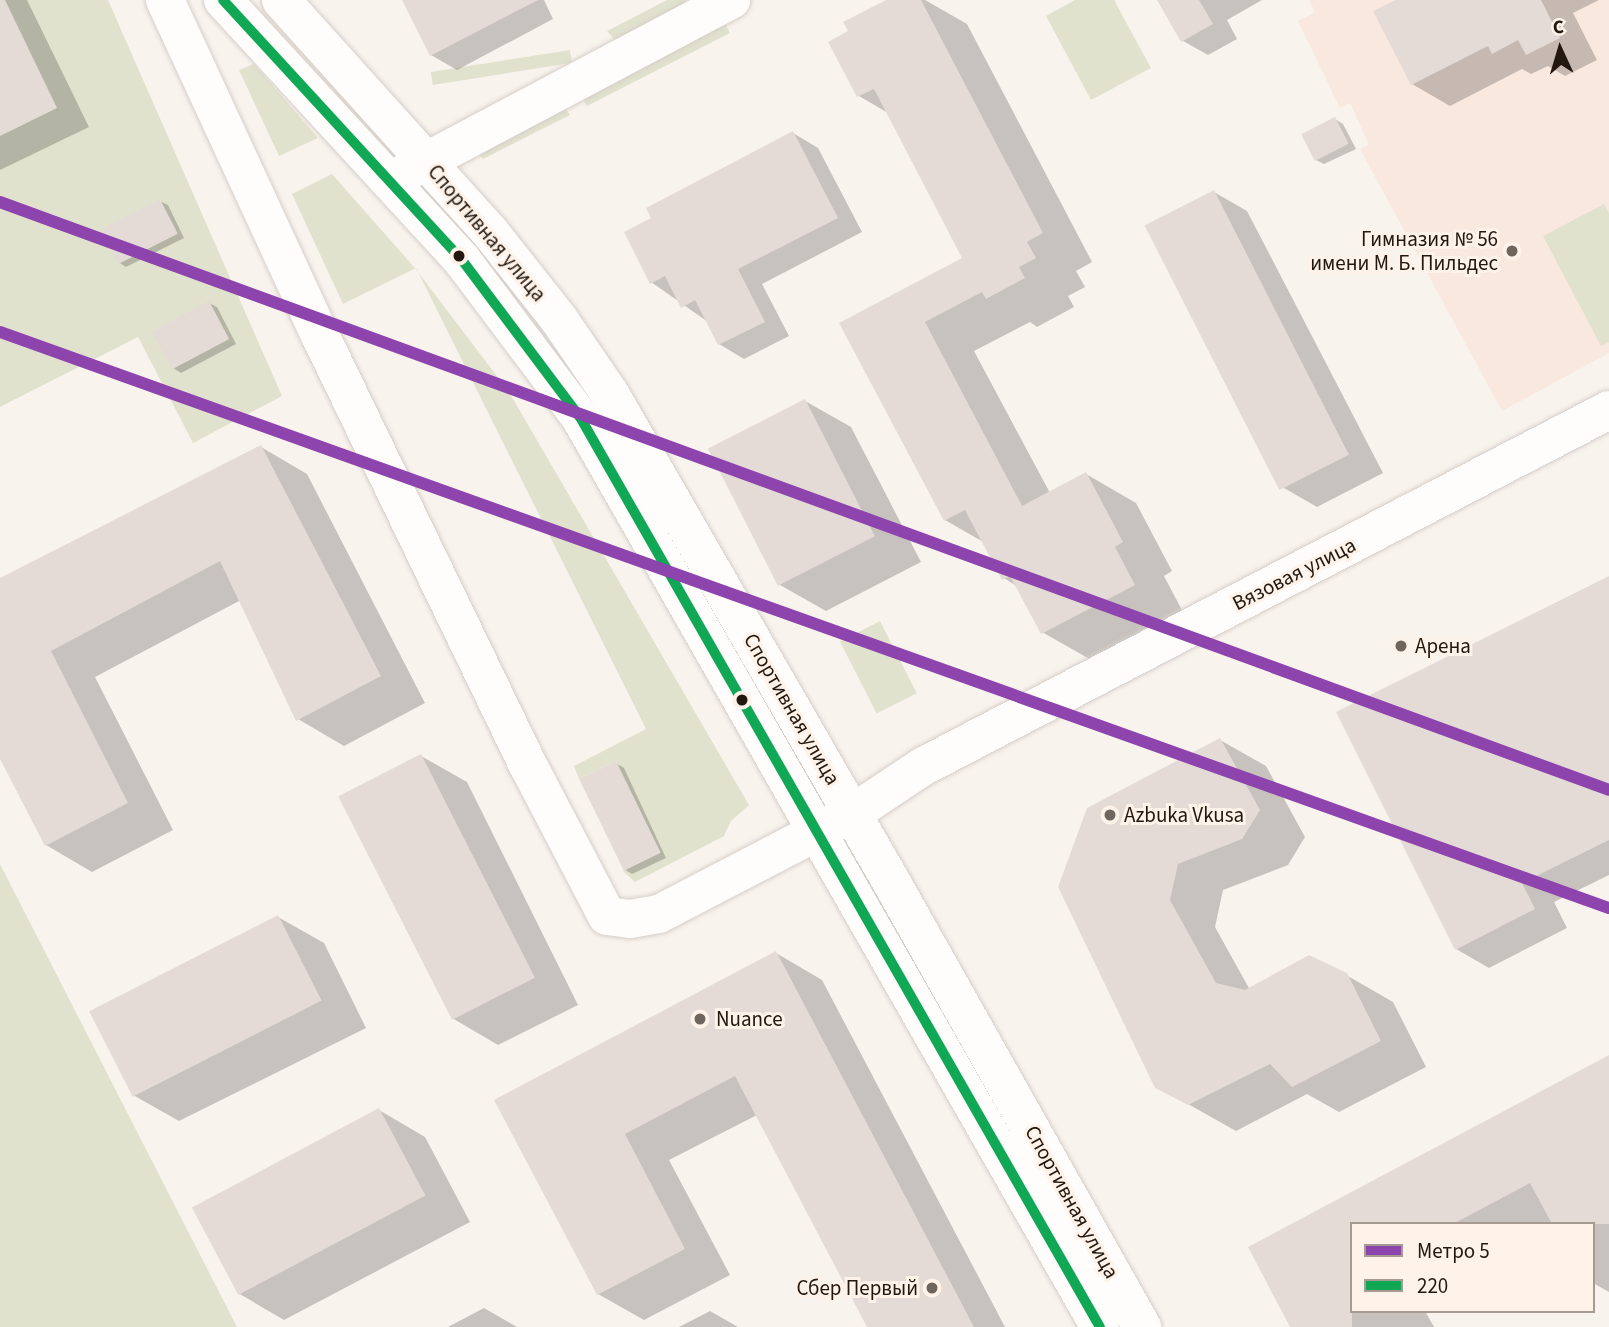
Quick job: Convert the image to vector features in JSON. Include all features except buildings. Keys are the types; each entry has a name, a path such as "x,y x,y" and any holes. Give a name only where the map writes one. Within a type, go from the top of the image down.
{"street":[{"path":"165,0 344,384 534,778 607,916 630,919 659,914 836,822"},
{"name":"Спортивная улица","path":"223,0 392,180 462,260 580,417 836,822 1142,1327"},
{"name":"Спортивная улица","path":"281,0 425,160 558,318 610,394 1100,1327"},
{"path":"392,180 425,160 730,0"},
{"name":"Вязовая улица","path":"836,822 922,767 1609,410"}],"shaded area":[{"name":"Гимназия № 56 имени М. Б. Пильдес","path":"1309,0 1609,0 1609,353 1502,411 1360,149 1369,144 1350,103 1340,108 1298,21 1315,12"}],"green space":[{"path":"0,0 108,0 282,396 193,443 138,337 0,407"},
{"path":"667,0 686,0 686,5 616,41 607,31"},
{"path":"1075,0 1114,0 1151,68 1091,100 1046,16"},
{"path":"725,23 730,33 587,106 583,100"},
{"path":"570,50 572,63 433,85 431,72"},
{"path":"254,64 318,138 279,156 239,70"},
{"path":"565,108 570,115 483,159 474,147"},
{"path":"332,174 415,268 343,304 292,194"},
{"path":"1604,204 1609,213 1609,342 1601,346 1543,236"},
{"path":"418,272 509,392 749,805 731,821 724,836 635,882 623,871 659,853 616,761 579,779 574,766 646,729"},
{"path":"880,621 917,693 877,714 840,641"},
{"path":"0,864 237,1327 0,1327"}],"metro line":[{"name":"5","path":"0,202 1609,790"},
{"name":"5","path":"0,332 1609,908"}],"transit line":[{"name":"220","path":"223,0 462,260 580,417 1100,1327"}],"place":[{"name":"Гимназия № 56 имени М. Б. Пильдес","path":"1512,251"},
{"name":"Арена","path":"1401,646"},
{"name":"Azbuka Vkusa","path":"1110,815"},
{"name":"Nuance","path":"700,1019"},
{"name":"Сбер Первый","path":"932,1288"}]}
